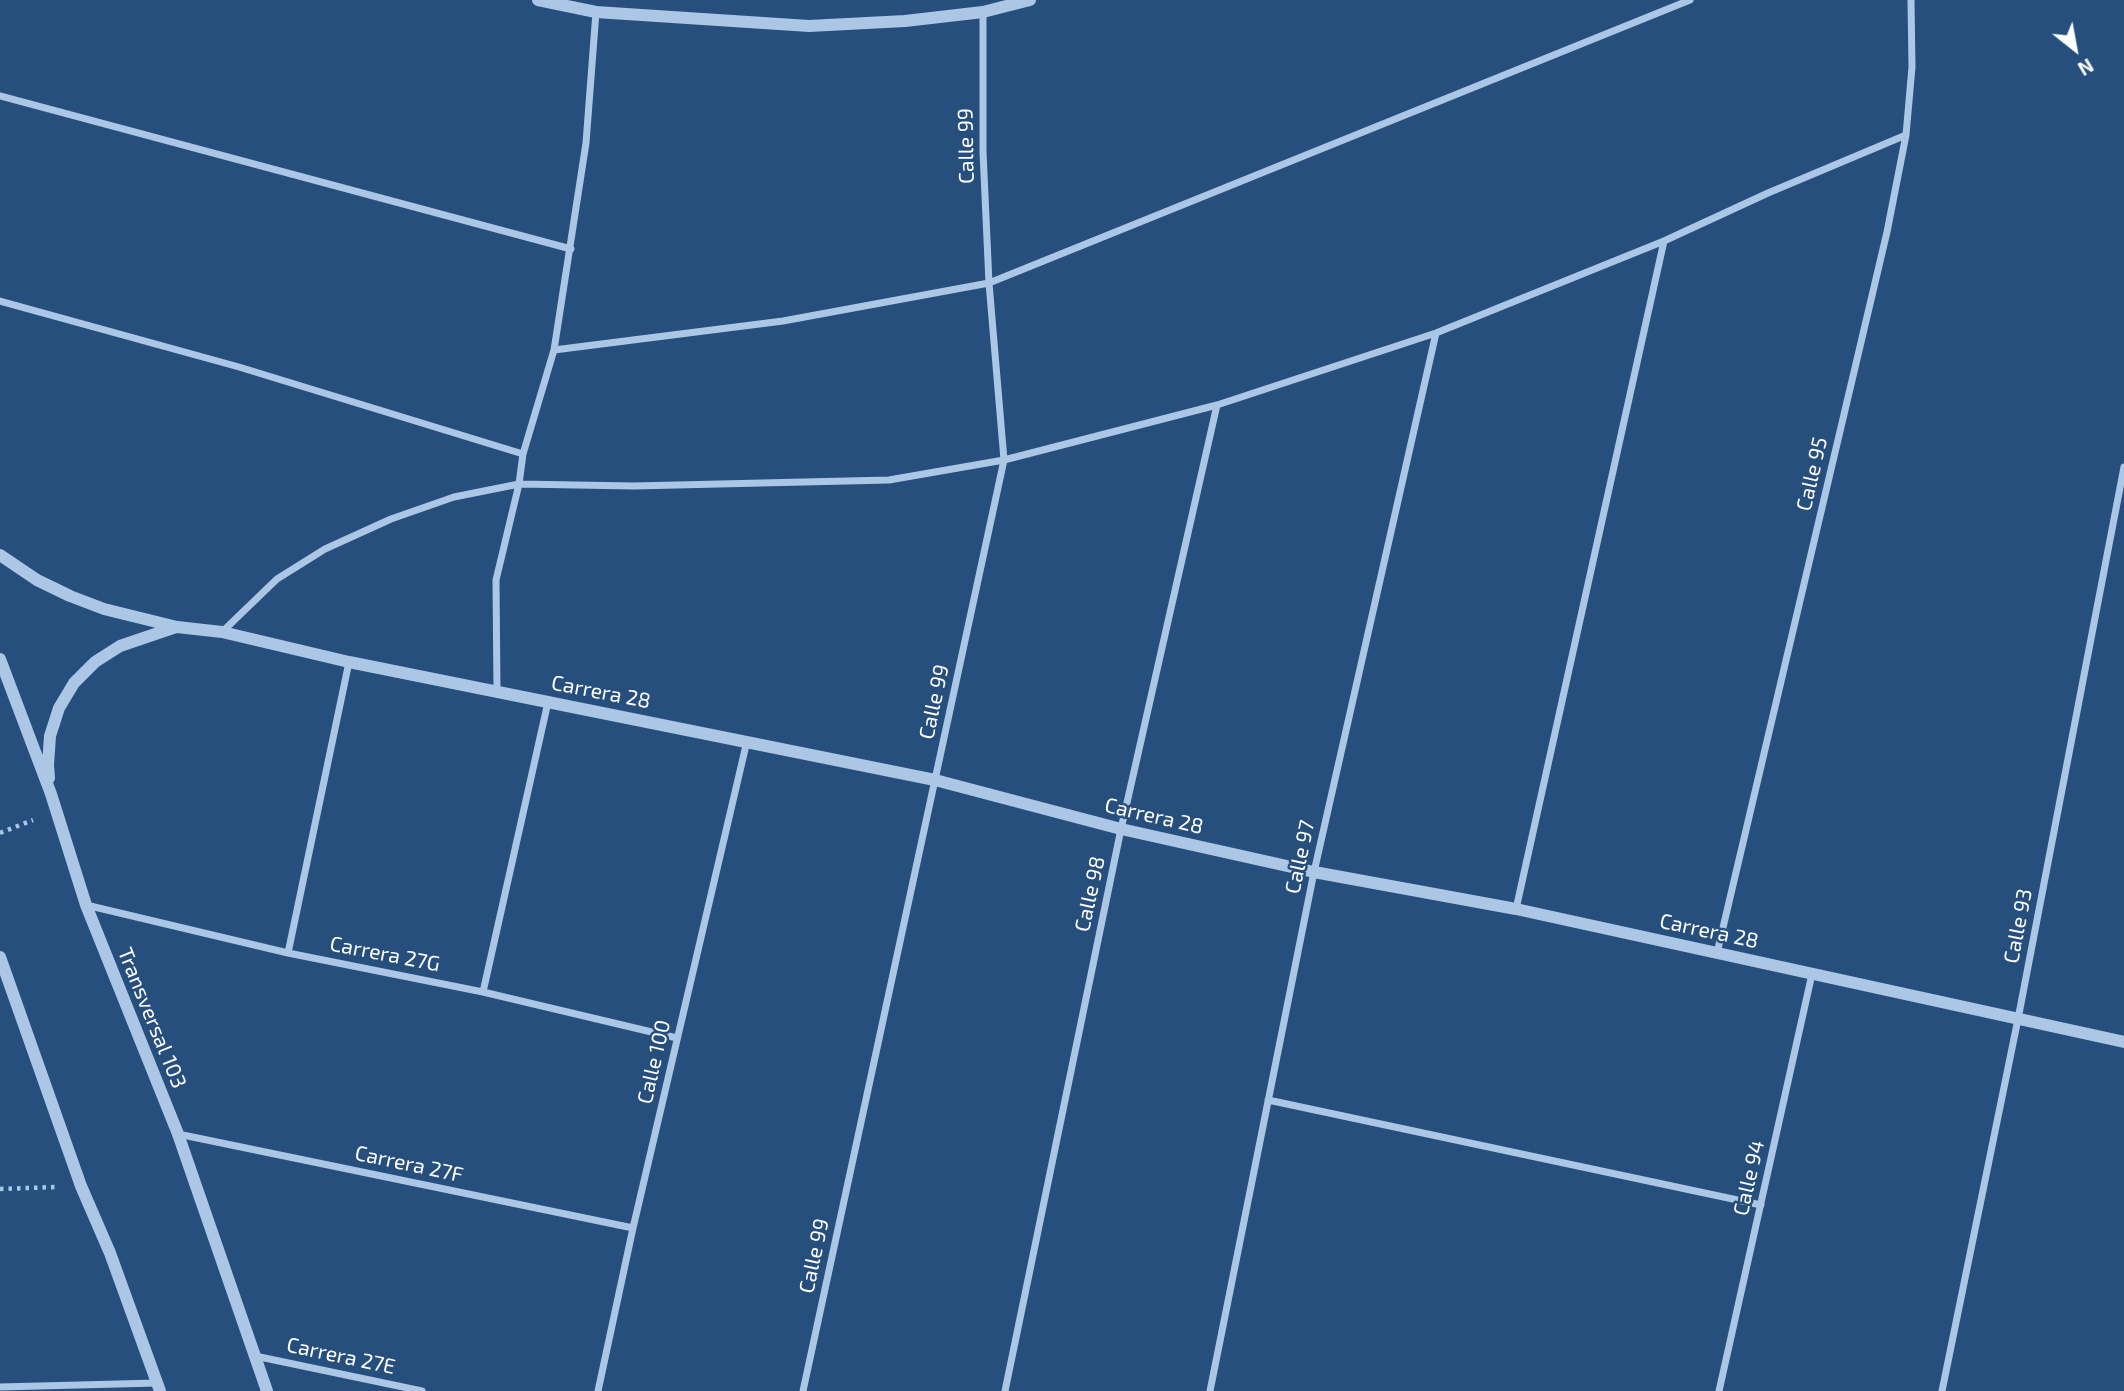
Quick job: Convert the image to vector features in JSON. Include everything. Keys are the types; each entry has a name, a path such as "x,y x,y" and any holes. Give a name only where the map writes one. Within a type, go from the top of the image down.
{"street":[{"path":"538,0 596,12 809,26 905,22 983,12 1030,0"},
{"path":"554,350 783,321 989,283 1690,0"},
{"name":"Calle 95","path":"1717,953 1887,232 1906,135 1912,67 1912,0"},
{"path":"497,690 496,580 519,484 523,454 554,350 586,143 596,12"},
{"name":"Calle 99","path":"803,1391 1004,460 989,283 983,152 983,12"},
{"path":"0,96 571,249"},
{"path":"222,632 277,579 326,549 391,519 454,497 519,484 634,486 889,480 1004,460 1217,405 1436,333 1664,241 1768,193 1906,135"},
{"path":"1516,909 1664,241"},
{"path":"0,301 239,367 523,454"},
{"name":"Calle 97","path":"1210,1391 1314,872 1436,333"},
{"name":"Calle 98","path":"1005,1391 1121,829 1217,405"},
{"name":"Calle 93","path":"1942,1391 2018,1019 2124,467"},
{"name":"Carrera 28","path":"0,555 37,580 70,596 104,609 177,627 222,632 349,662 935,780 1121,829 1314,872 1516,909 2124,1042"},
{"name":"Carrera 28","path":"51,794 48,765 50,736 59,708 74,683 95,662 120,646 177,627"},
{"name":"Transversal 103","path":"0,659 51,794 86,905 178,1134 267,1391"},
{"path":"288,953 349,662"},
{"path":"483,992 548,702"},
{"name":"Calle 100","path":"598,1391 632,1228 747,741"},
{"name":"Carrera 27G","path":"86,905 288,953 483,992 677,1038"},
{"path":"0,957 81,1186 110,1253 159,1387 0,1387"},
{"name":"Calle 94","path":"1719,1391 1812,974"},
{"path":"1268,1100 1761,1205"},
{"name":"Carrera 27F","path":"178,1134 632,1228"},
{"name":"Carrera 27E","path":"253,1355 422,1391"}],"path":[{"path":"0,833 56,811"},
{"path":"0,1189 81,1186"}]}
